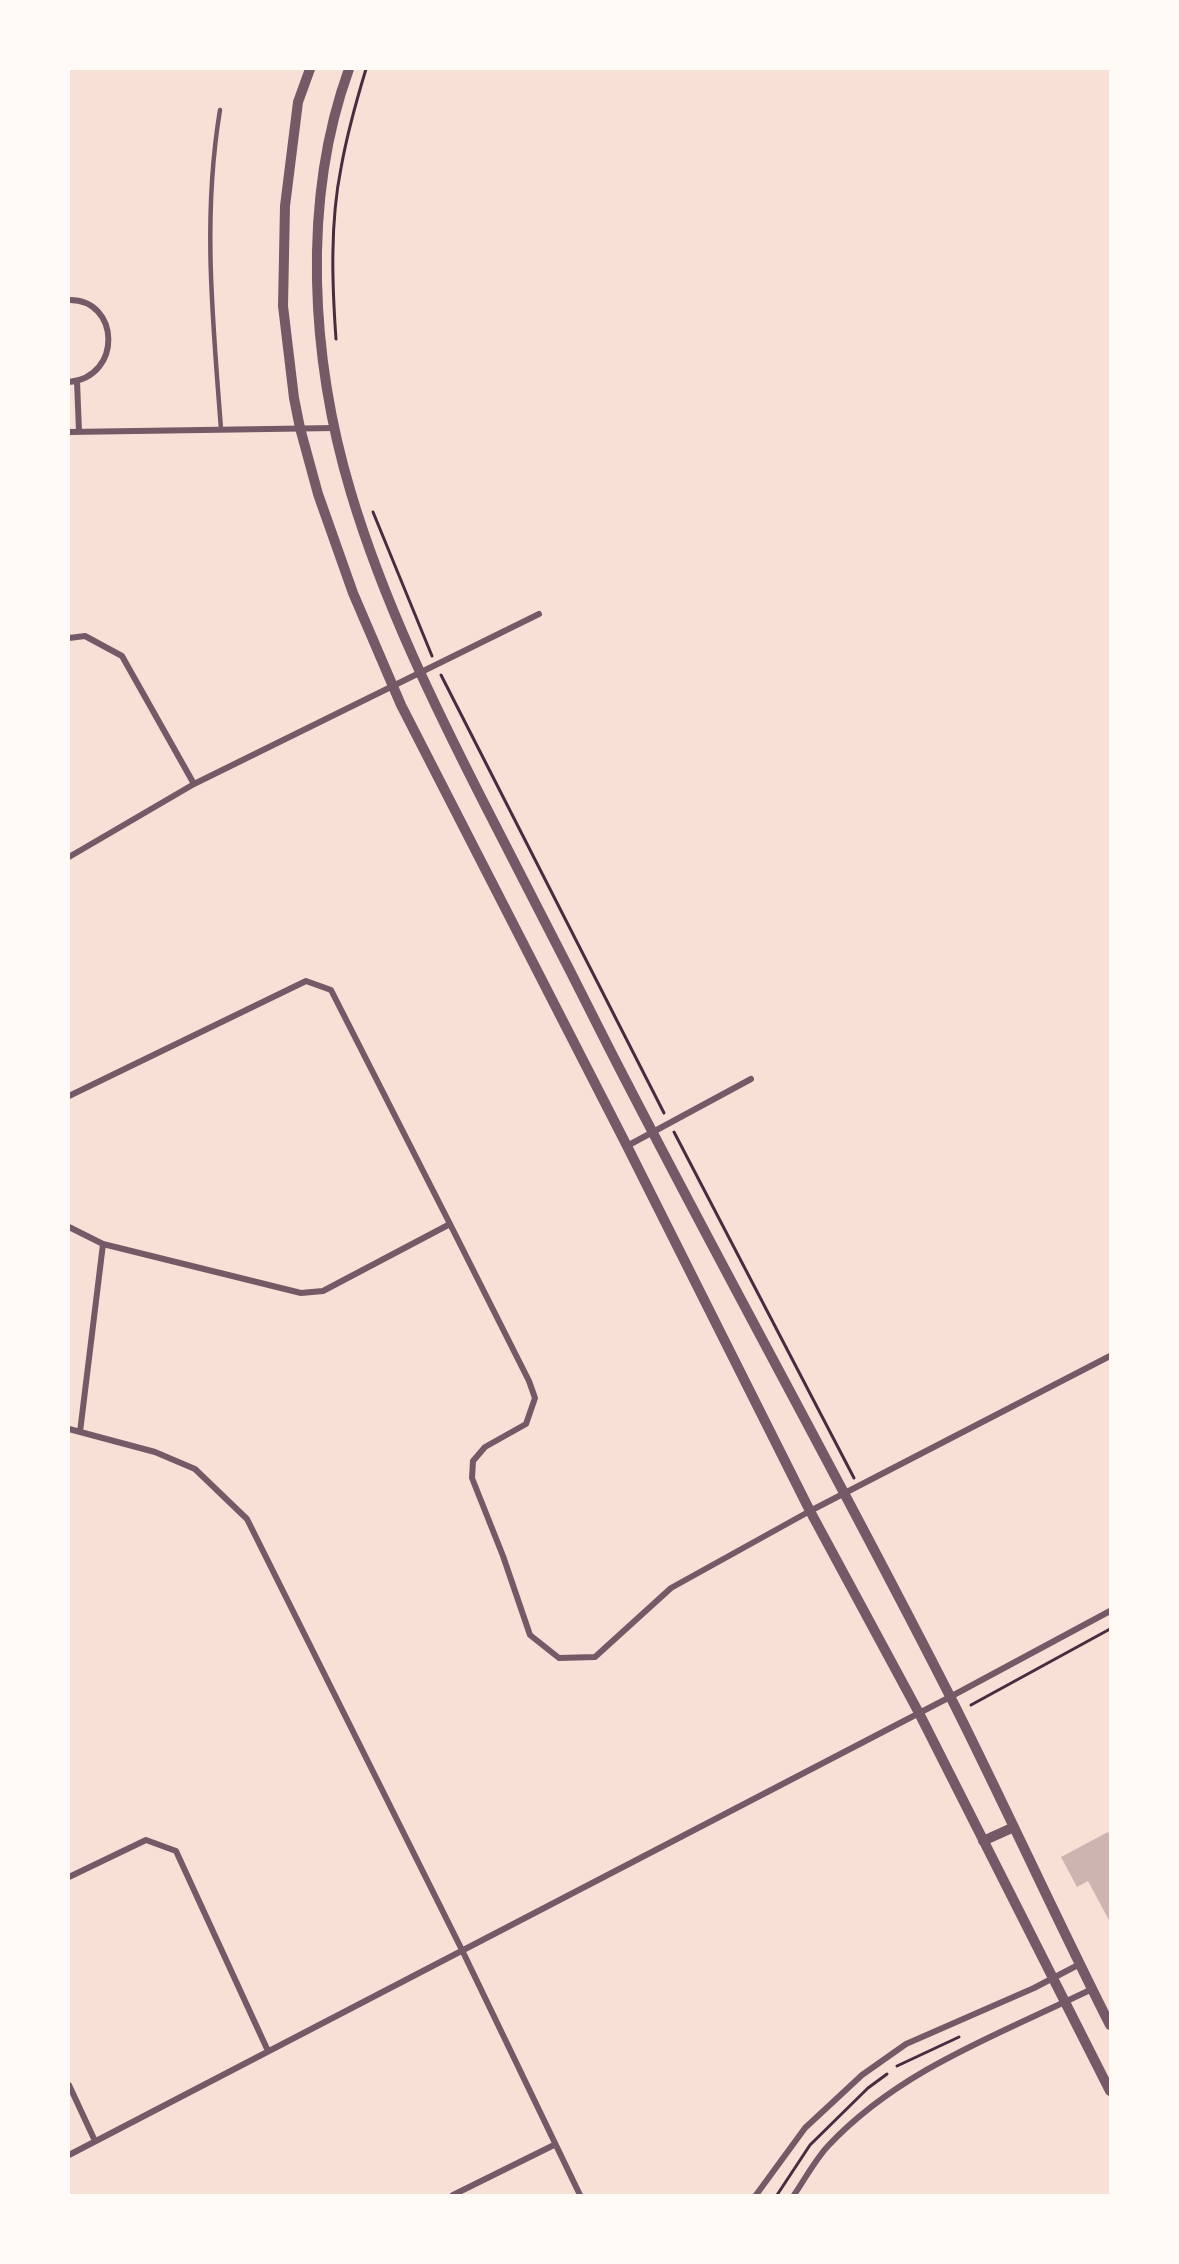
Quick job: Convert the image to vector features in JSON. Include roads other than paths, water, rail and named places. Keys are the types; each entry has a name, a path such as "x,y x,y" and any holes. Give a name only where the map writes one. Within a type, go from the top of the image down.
{"street":[{"path":"310,69 298,102 285,206 284,306 294,398 300,428 318,495 349,582 393,687 810,1511 919,1713 1110,2091"},
{"path":"349,69 337,105 325,164 319,214 318,311 327,385 351,494 386,591 433,701 652,1132 950,1697 1078,1965 1110,2025"},
{"path":"69,300 88,304 99,314 107,326 110,339 108,353 101,366 90,376 69,382"},
{"path":"77,381 79,432"},
{"path":"69,432 335,428"},
{"path":"69,857 194,784 539,614"},
{"path":"69,638 85,636 122,656 194,784"},
{"path":"69,1096 306,981 331,990 529,1381 535,1398 526,1424 485,1447 473,1461 472,1478 503,1556 530,1635 559,1658 595,1657 671,1588 810,1511 1110,1356"},
{"path":"627,1146 751,1079"},
{"path":"69,1227 103,1244 300,1293 323,1291 450,1224"},
{"path":"80,1432 103,1244"},
{"path":"69,1429 155,1452 195,1469 247,1519 462,1950 580,2195"},
{"path":"69,2155 964,1690 1110,1611"},
{"path":"983,1841 1014,1827"},
{"path":"69,1877 146,1840 176,1851 268,2051"},
{"path":"756,2195 805,2128 862,2075 906,2044 1078,1965"},
{"path":"794,2195 827,2147 882,2098 949,2056 1092,1989"},
{"path":"69,2085 95,2141"},
{"path":"453,2195 554,2145"}],"lane":[{"path":"220,110 213,149 209,254 221,429"}]}
